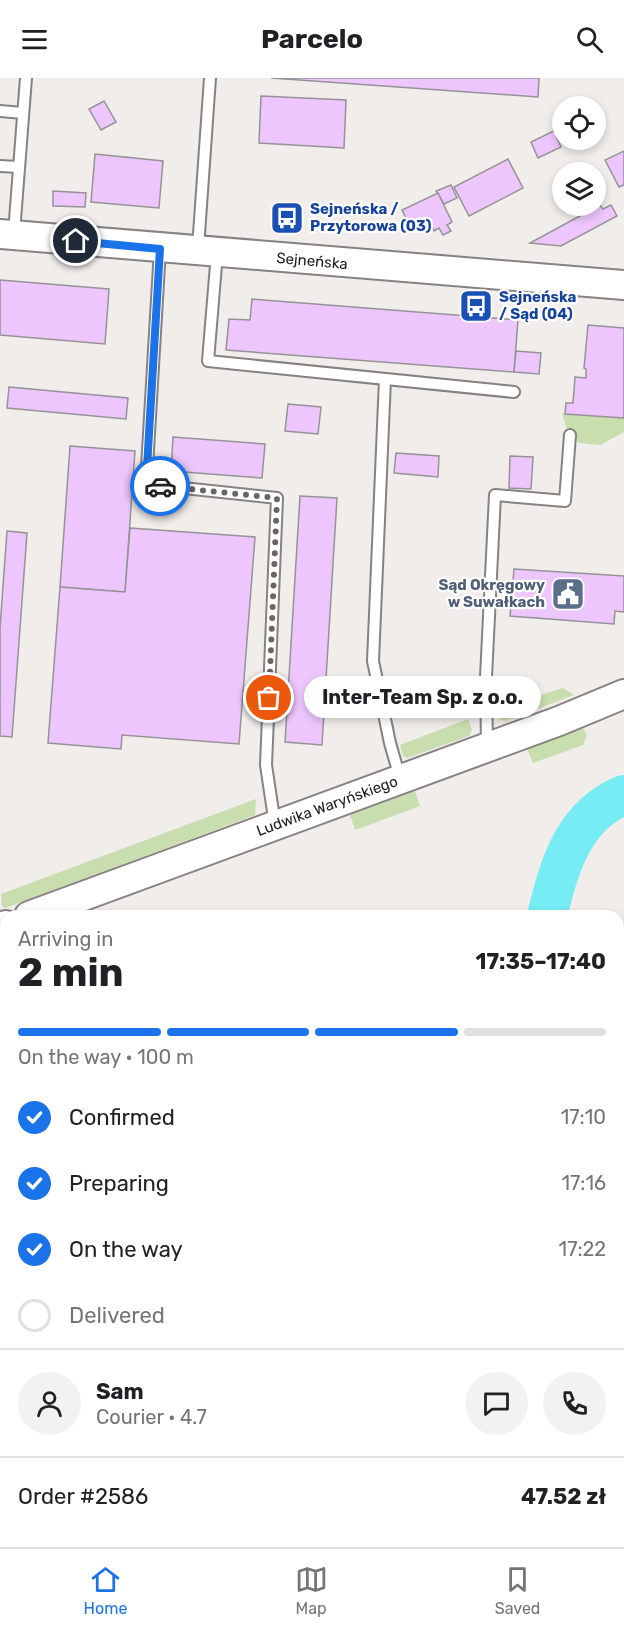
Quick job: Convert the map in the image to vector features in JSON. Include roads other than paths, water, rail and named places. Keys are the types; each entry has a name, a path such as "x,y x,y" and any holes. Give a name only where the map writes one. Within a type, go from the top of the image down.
{"street":[{"name":"Sejneńska","path":"7,234 160,249 624,285"},
{"name":"Ludwika Waryńskiego","path":"46,910 559,721 624,694"}],"lane":[{"path":"7,234 18,167 26,78"},
{"path":"210,78 208,361 514,392"},
{"path":"0,111 23,113"},
{"path":"0,166 18,167"},
{"path":"160,249 146,484 277,498 266,765 276,825"},
{"path":"385,379 373,661 390,743 400,778"},
{"path":"487,746 486,677 495,495 565,501 570,435"}],"waterway":[{"path":"549,910 563,861 580,829 592,815 624,795"}],"place":[{"name":"Sejneńska / Przytorowa (03)","path":"287,218"},
{"name":"Sejneńska / Sąd (04)","path":"476,306"},
{"name":"Sąd Okręgowy w Suwałkach","path":"568,594"},
{"name":"Inter-Team Sp. z o.o.","path":"269,698"}]}
